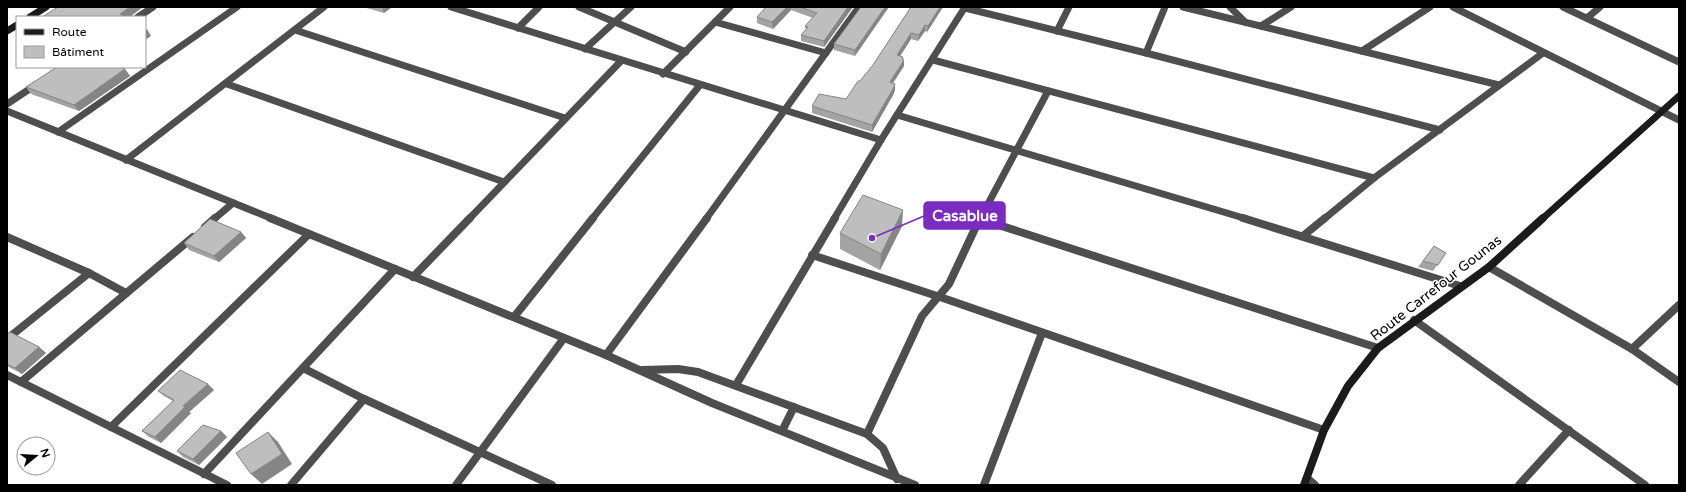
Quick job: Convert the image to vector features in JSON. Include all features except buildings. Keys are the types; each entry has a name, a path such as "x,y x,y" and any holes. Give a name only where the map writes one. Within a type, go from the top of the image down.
{"main road":[{"path":"32,16 46,7"},
{"path":"7,31 16,26"},
{"name":"Route Carrefour Gounas","path":"1306,482 1324,430 1348,386 1378,348 1460,286 1489,267 1679,96"}],"street":[{"path":"140,16 153,7"},
{"path":"58,132 237,7"},
{"path":"126,160 227,84 324,7"},
{"path":"451,7 663,74 881,140"},
{"path":"518,28 539,7"},
{"path":"579,7 686,52"},
{"path":"585,49 616,23 631,7"},
{"path":"663,74 730,7"},
{"path":"606,355 786,110 859,7"},
{"path":"1057,32 1069,7"},
{"path":"1146,53 1165,7"},
{"path":"1183,7 1499,85"},
{"path":"1230,7 1244,22"},
{"path":"1261,26 1291,7"},
{"path":"1362,51 1430,7"},
{"path":"1453,7 1679,120"},
{"path":"1563,7 1679,62"},
{"path":"1587,18 1600,7"},
{"path":"736,385 881,140 965,8 1146,53 1440,130"},
{"path":"715,22 826,53"},
{"path":"295,30 565,118"},
{"path":"1303,236 1374,178 1543,53"},
{"path":"933,60 1374,178"},
{"path":"413,277 565,118 622,61"},
{"path":"7,104 44,79"},
{"path":"227,84 504,182"},
{"path":"514,317 700,85"},
{"path":"867,434 922,316 940,297 956,271 980,219 1048,91"},
{"path":"7,111 606,355 912,485"},
{"path":"897,115 1303,236 1460,286"},
{"path":"21,382 233,203"},
{"path":"980,219 1378,348"},
{"path":"111,427 309,234"},
{"path":"9,239 89,273 126,293"},
{"path":"812,255 940,297 1324,430"},
{"path":"1489,267 1632,349 1679,382"},
{"path":"204,474 395,269"},
{"path":"7,339 89,273"},
{"path":"1632,349 1679,305"},
{"path":"1414,320 1645,485"},
{"path":"984,485 1042,333"},
{"path":"456,485 564,338"},
{"path":"303,368 364,399 480,454 552,485"},
{"path":"640,370 690,370 736,385 867,434 881,444 888,454 898,479"},
{"path":"7,375 227,485"},
{"path":"291,485 364,399"},
{"path":"782,431 794,407"},
{"path":"1519,485 1569,430"},
{"path":"1306,482 1315,485"}],"place":[{"name":"Casablue","path":"872,238"}]}
